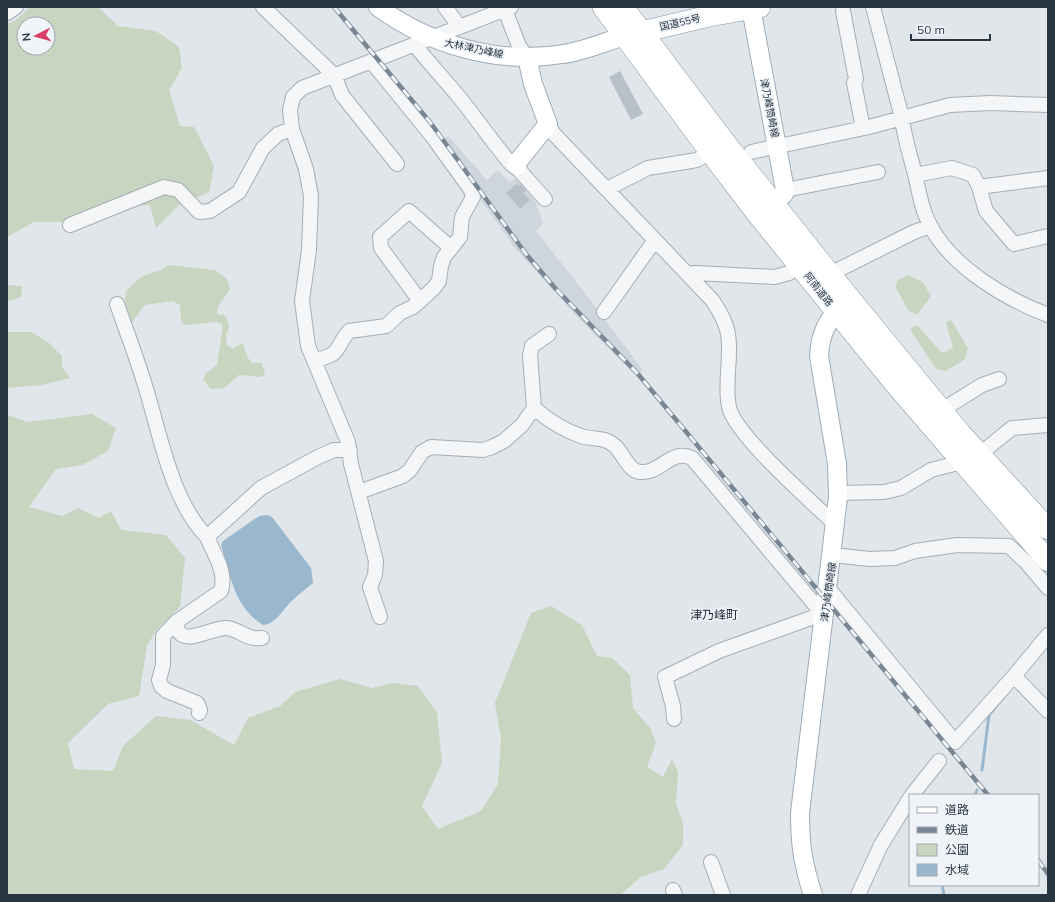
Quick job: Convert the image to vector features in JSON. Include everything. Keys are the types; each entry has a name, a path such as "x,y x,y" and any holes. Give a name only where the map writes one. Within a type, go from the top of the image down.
{"highway":[{"name":"阿南道路","path":"603,7 633,34 779,196 830,274 842,304 971,458 1048,529"},
{"name":"阿南道路","path":"623,7 633,34 710,152 758,215 800,265 842,304 942,410 971,458 1016,540 1048,561"},
{"name":"国道55号","path":"633,34 709,16 756,8"}],"main road":[{"name":"大林津乃峰線","path":"378,7 423,42 486,53 527,57 562,54 633,34"},
{"name":"津乃峰筒崎線","path":"756,8 778,147 779,196"},
{"path":"517,166 519,160 548,124 533,84 527,57"},
{"name":"津乃峰筒崎線","path":"813,895 805,871 800,844 800,813 833,555 838,493 837,464 819,356 822,331 842,304"}],"street":[{"path":"7,13 16,7"},
{"path":"263,7 334,75 342,95 397,164"},
{"path":"445,7 459,26"},
{"path":"873,7 902,118 904,135 921,201 930,226 952,254 982,280 1029,308 1048,315"},
{"path":"380,617 370,587 375,575 376,561 351,464 348,442 308,346 302,301 309,250 311,196 306,169 292,129 290,110 293,97 302,88 508,8 519,46 527,57"},
{"path":"843,11 856,79 854,83 863,128"},
{"path":"423,42 512,165 517,166 544,199"},
{"path":"314,360 327,358 334,354 340,348 349,332 386,326 400,313 408,310 420,301 434,288 439,281 441,266 451,248 460,237 462,217 473,197 471,190 432,136 371,61"},
{"path":"751,152 863,128 950,105 990,103 1048,105"},
{"path":"548,124 554,134 713,301 724,319 728,334 729,355 726,385 729,408 737,424 754,445 836,525"},
{"path":"70,225 164,187 178,190 199,212 210,212 239,192 263,148 278,134 292,129"},
{"path":"607,189 648,168 697,160 710,152"},
{"path":"915,175 952,168 973,175 979,187 986,210 1014,244 1048,236"},
{"path":"779,196 878,172"},
{"path":"979,187 1048,178"},
{"path":"420,301 381,248 380,237 410,211 451,248"},
{"path":"830,274 914,232 930,226"},
{"path":"604,312 655,240"},
{"path":"688,274 695,273 775,277 789,273 800,265"},
{"path":"117,304 144,383 164,453 188,513 196,526 207,537 221,568 223,583 221,591 176,622 163,636 163,665 159,680 161,686 167,691 198,702 200,710 199,713"},
{"path":"359,492 403,476 410,470 422,452 431,447 483,450 492,448 504,441 522,425 534,408 530,355 532,346 549,334"},
{"path":"942,410 982,385 999,379"},
{"path":"534,408 551,423 576,434 603,438 615,446 631,467 638,472 650,472 675,456 685,454 692,458 816,606 825,613"},
{"path":"838,493 884,492 901,488 931,470 971,458 1012,428 1048,425"},
{"path":"207,537 261,488 334,450 350,450"},
{"path":"833,555 870,559 895,558 915,551 957,544 1016,540 1027,563 1048,588"},
{"path":"828,588 955,742 1014,676 1048,635"},
{"path":"674,719 673,706 665,677 719,651 825,613"},
{"path":"176,622 179,632 183,636 190,636 223,628 247,637 262,638"},
{"path":"1014,676 1048,711"},
{"path":"913,794 939,761"},
{"path":"858,895 881,845 909,800"},
{"path":"711,862 723,895"}],"shaded area":[{"path":"448,136 487,180 498,170 509,182 516,178 536,202 543,224 536,231 643,370 636,376 579,319 514,247 440,142"}],"green space":[{"path":"30,7 98,7 118,26 156,31 179,47 182,68 169,90 180,126 194,127 214,166 209,192 198,197 188,196 156,228 150,205 112,205 70,222 34,222 7,237 7,24 16,20 16,56 56,56 56,16 20,16"},
{"path":"168,265 215,270 227,279 230,289 218,307 217,314 224,315 228,322 229,327 226,334 227,345 233,349 238,345 243,344 248,358 252,363 262,363 265,375 260,377 239,375 224,388 211,389 203,379 206,373 217,365 223,325 217,322 184,325 181,320 180,305 173,301 145,305 130,325 125,313 126,291 140,278"},
{"path":"908,275 923,282 931,296 917,315 908,310 896,288 897,281"},
{"path":"7,285 22,286 21,297 7,302"},
{"path":"951,320 968,348 965,359 946,371 936,369 910,329 917,325 942,353 953,348 946,322"},
{"path":"7,332 31,332 48,342 62,356 62,367 70,378 42,385 7,388"},
{"path":"92,414 116,428 108,451 82,465 56,469 29,507 62,516 78,508 99,518 111,511 121,530 166,535 185,558 180,607 157,629 147,646 139,696 108,704 68,743 74,769 113,771 123,746 156,716 190,720 234,745 248,718 280,706 295,692 340,679 372,688 393,683 418,686 437,712 442,763 422,806 438,829 481,811 498,784 501,739 495,703 531,613 551,606 582,625 597,656 612,658 630,675 633,708 650,728 656,743 647,767 663,777 672,759 678,772 676,804 683,823 683,845 664,869 641,877 620,895 7,895 7,415 28,422"}],"water":[{"path":"267,515 272,517 311,568 313,583 290,602 272,622 263,625 245,609 239,599 234,589 221,545 223,541 259,516"}],"building":[{"path":"620,71 643,114 631,120 609,77"},
{"path":"516,184 518,186 520,184 526,191 523,193 530,200 520,209 506,193"}],"waterway":[{"path":"982,770 989,715 1002,699"},
{"path":"975,794 977,790"},
{"path":"942,886 944,895"}],"railway":[{"path":"334,7 430,122 526,254 555,288 638,374 987,794"},
{"path":"1039,861 1048,874"}],"district":[{"name":"津乃峰町","path":"714,615"}]}
